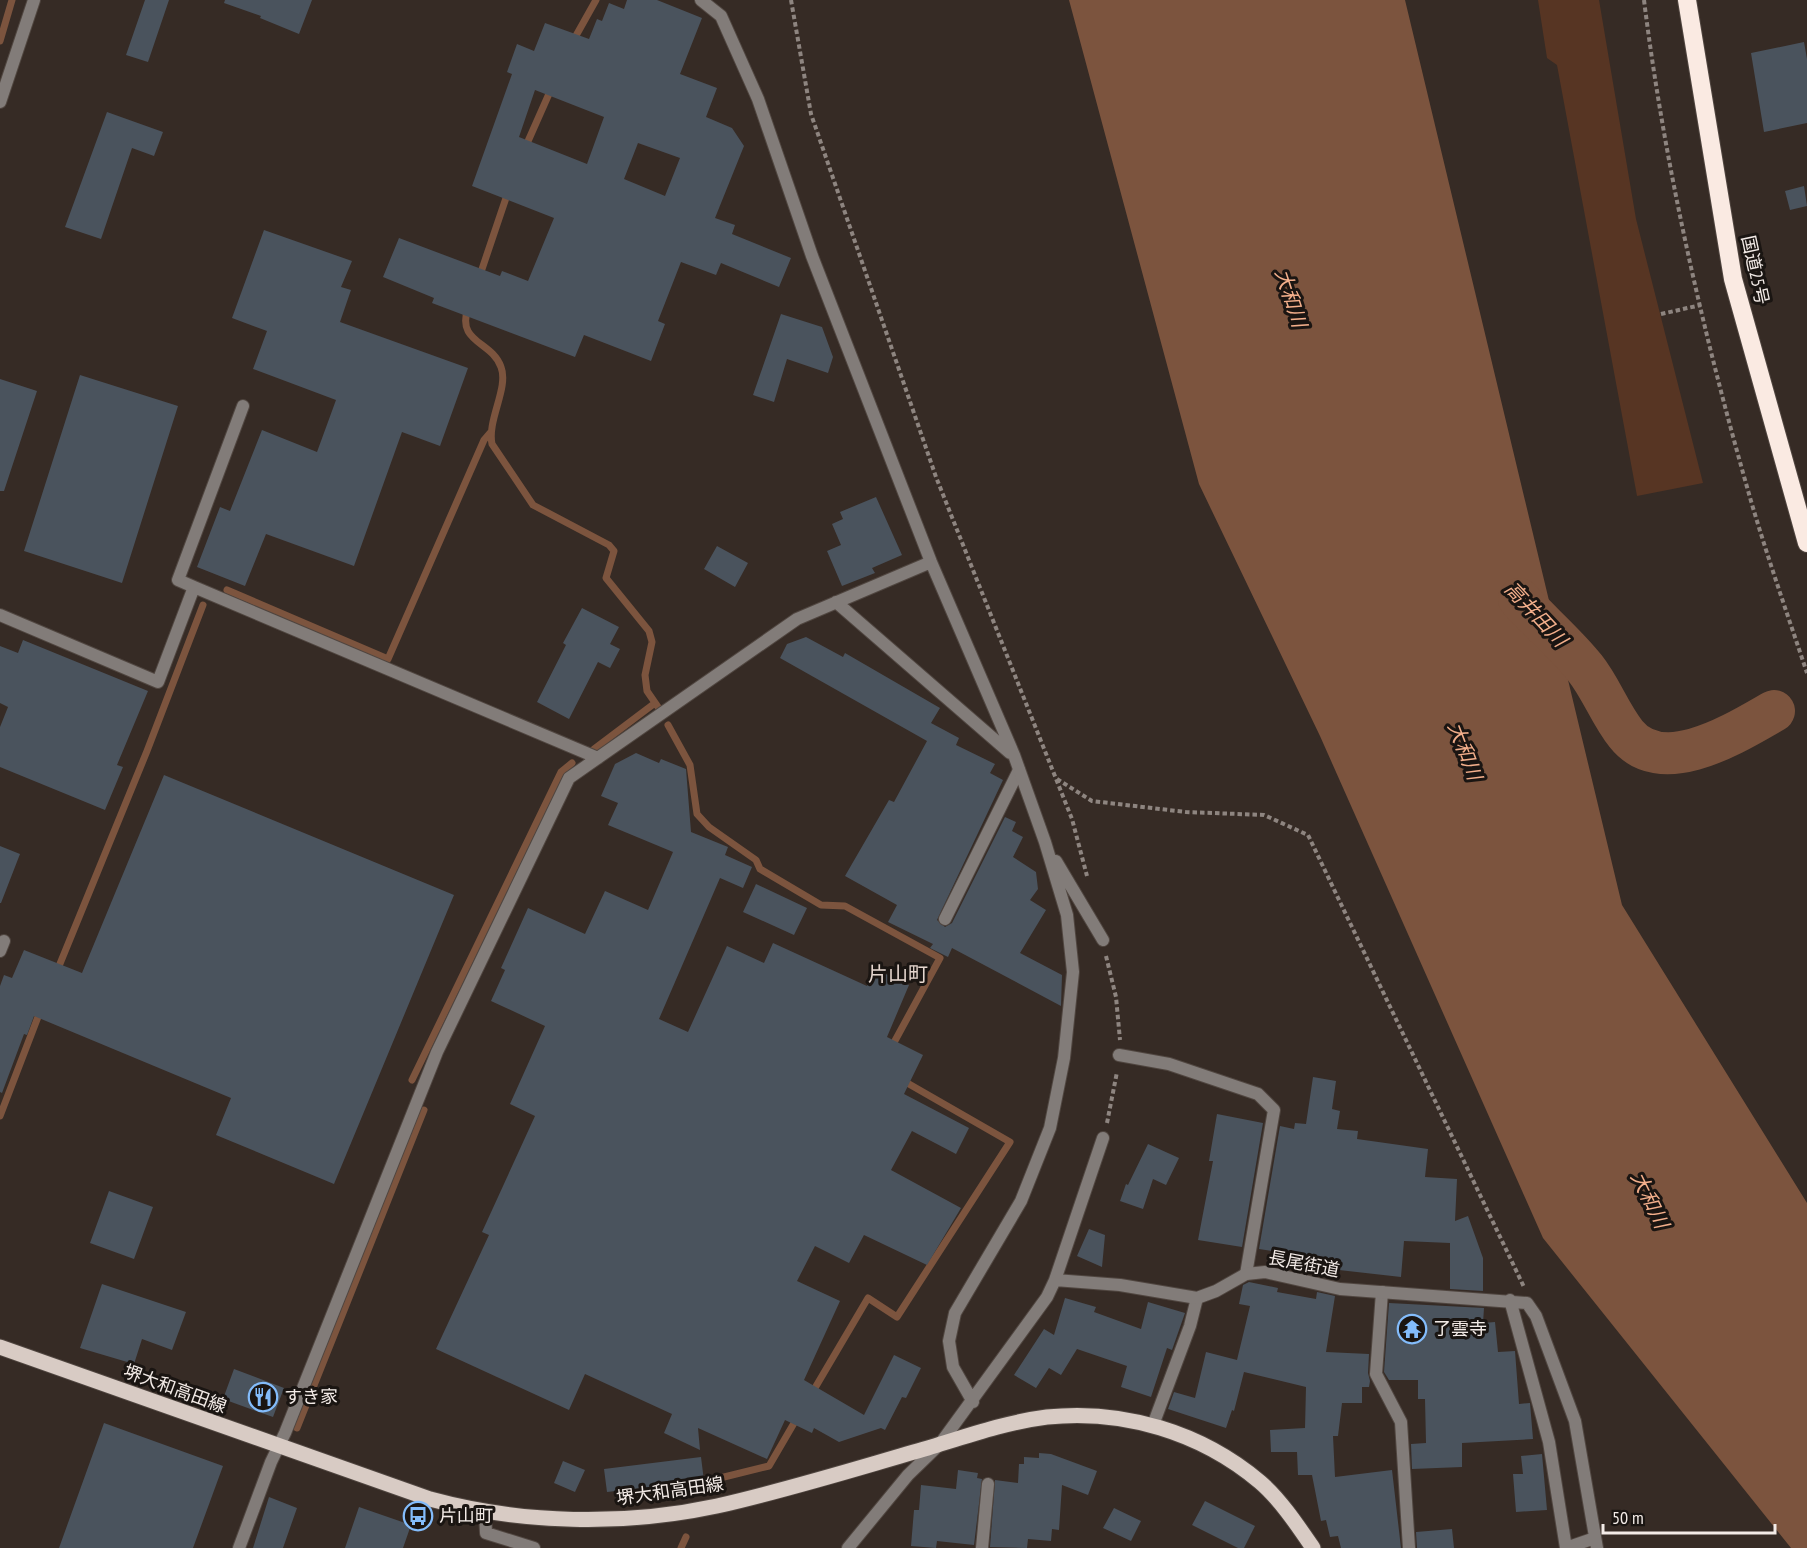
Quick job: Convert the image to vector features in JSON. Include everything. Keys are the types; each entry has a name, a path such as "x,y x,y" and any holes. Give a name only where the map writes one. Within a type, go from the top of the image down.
{"highway":[{"name":"国道25号","path":"1687,0 1733,279 1807,543"}],"main road":[{"name":"堺大和高田線","path":"0,1347 430,1499 485,1511 555,1519 658,1516 715,1506 786,1489 999,1427 1047,1418 1096,1416 1153,1425 1221,1453 1261,1483 1313,1548"}],"street":[{"path":"0,102 34,0"},
{"path":"701,0 721,16 758,99 812,256 931,561 1014,755 1045,842 1067,915 1073,972 1064,1058 1050,1128 1037,1166 1021,1201 955,1313 949,1341 953,1367 973,1402"},
{"path":"243,406 178,580 598,758"},
{"path":"239,1548 437,1052 569,778 797,619 931,561"},
{"path":"0,615 158,682 194,587"},
{"path":"836,602 1014,755"},
{"path":"945,919 1019,770"},
{"path":"1045,842 1103,940"},
{"path":"1119,1055 1169,1064 1258,1094 1274,1110 1246,1274"},
{"path":"851,1548 901,1483 940,1444 973,1402 1047,1297 1104,1138"},
{"name":"長尾街道","path":"1197,1298 1216,1292 1246,1274 1265,1272 1340,1289 1527,1303"},
{"path":"1055,1280 1120,1285 1197,1298 1191,1326 1153,1425"},
{"path":"1382,1292 1376,1374 1401,1422 1409,1548"},
{"path":"1510,1300 1548,1442 1566,1548 1596,1543 1575,1421 1536,1316 1527,1303"},
{"path":"982,1548 988,1484"},
{"path":"485,1511 486,1533 534,1548"}],"path":[{"path":"791,0 811,114 936,477 1072,819 1089,885"},
{"path":"1644,0 1656,96 1701,305 1751,502 1807,673"},
{"path":"1660,314 1701,305"},
{"path":"1055,778 1092,801 1186,812 1264,815 1308,836 1524,1286 1527,1303"},
{"path":"1103,940 1116,997 1119,1055 1117,1083 1104,1138"}],"shaded area":[{"path":"1538,0 1599,0 1636,219 1703,483 1637,496 1557,65 1547,58"}],"water":[{"name":"大和川","path":"1069,0 1405,0 1622,905 1807,1203 1807,1548 1791,1548 1543,1238 1320,736 1199,484"}],"building":[{"path":"145,0 169,0 148,62 126,55"},
{"path":"225,0 312,0 299,34 260,18 261,16 224,3"},
{"path":"627,0 657,0 702,18 680,74 717,88 706,117 732,128 744,146 715,218 735,225 732,234 791,258 779,287 721,263 716,275 681,262 658,321 665,324 651,361 584,335 575,357 432,303 434,298 383,277 399,238 500,276 502,271 528,281 554,218 472,186 512,74 507,72 517,44 534,51 545,23 589,39 597,19 602,21 609,3 624,9","holes":["535,90 604,117 587,164 519,137","638,143 680,158 665,196 624,179"]},
{"path":"1804,42 1807,59 1807,123 1764,132 1751,53"},
{"path":"107,112 163,132 154,156 132,148 101,239 65,227"},
{"path":"1804,186 1807,206 1790,210 1785,191"},
{"path":"264,230 352,261 341,287 351,290 340,322 468,368 440,446 402,432 354,566 266,534 245,586 197,567 220,507 230,511 262,430 317,452 336,400 253,369 267,331 232,318"},
{"path":"781,314 822,327 833,357 828,373 787,359 774,402 753,395"},
{"path":"80,375 178,406 122,583 24,551"},
{"path":"0,379 37,391 4,491 0,491"},
{"path":"876,497 902,555 872,568 875,573 842,586 827,551 841,545 832,524 843,519 840,512"},
{"path":"717,546 748,563 735,587 704,569"},
{"path":"582,608 619,627 610,644 620,649 610,668 598,662 569,719 537,702 566,645 563,643"},
{"path":"806,637 843,657 845,653 940,708 931,723 959,738 956,745 995,764 990,773 1003,780 937,920 945,927 952,923 1005,817 1016,822 1012,831 1023,837 1013,857 1036,872 1038,889 1030,900 1046,910 1020,953 1062,975 1061,1006 952,948 948,957 930,948 933,944 888,922 897,905 845,876 889,800 894,802 927,741 780,658 787,644"},
{"path":"23,640 148,691 117,765 123,767 105,810 0,767 0,727 8,707 0,703 0,646 18,653"},
{"path":"636,753 659,763 661,759 686,769 691,832 728,847 725,855 752,867 743,888 720,878 659,1019 688,1032 727,946 764,963 773,943 867,986 875,969 909,985 887,1037 923,1055 904,1094 969,1128 956,1154 912,1131 891,1170 961,1208 927,1265 864,1235 849,1263 815,1246 797,1281 840,1301 804,1380 864,1415 894,1355 921,1368 906,1398 902,1397 885,1430 881,1428 839,1442 814,1428 812,1433 785,1420 767,1459 698,1428 700,1450 664,1433 672,1414 585,1374 569,1410 436,1349 489,1235 482,1232 535,1116 510,1104 545,1026 491,1001 505,970 501,968 528,908 585,934 605,891 648,910 673,852 608,825 618,803 601,796 615,764"},
{"path":"164,775 454,895 334,1184 216,1135 231,1098 34,1016 27,1035 24,1034 2,1093 0,1092 0,986 4,975 12,978 24,950 82,973"},
{"path":"0,846 20,854 1,903 0,903"},
{"path":"756,884 807,908 794,935 743,912"},
{"path":"1313,1077 1336,1081 1332,1109 1340,1111 1337,1129 1358,1131 1357,1139 1428,1149 1425,1177 1457,1179 1455,1221 1468,1216 1483,1258 1483,1291 1450,1289 1450,1243 1404,1241 1401,1277 1339,1270 1337,1280 1320,1276 1322,1259 1259,1249 1280,1126 1294,1129 1295,1123 1306,1124"},
{"path":"1217,1114 1263,1123 1242,1247 1198,1240 1213,1161 1209,1161"},
{"path":"1148,1144 1179,1158 1166,1185 1153,1179 1143,1209 1120,1201 1126,1184 1128,1185"},
{"path":"109,1191 153,1207 134,1259 90,1243"},
{"path":"1089,1229 1105,1235 1102,1267 1077,1256"},
{"path":"1249,1282 1278,1288 1277,1292 1316,1299 1317,1292 1335,1296 1326,1352 1369,1354 1370,1381 1369,1387 1362,1387 1362,1403 1342,1403 1338,1436 1333,1436 1335,1477 1392,1470 1401,1548 1341,1548 1338,1536 1330,1537 1326,1520 1321,1521 1312,1475 1298,1475 1297,1452 1271,1452 1270,1430 1305,1428 1306,1387 1244,1372 1234,1411 1232,1410 1226,1428 1168,1409 1174,1392 1195,1398 1206,1352 1237,1360 1250,1306 1239,1304 1243,1285"},
{"path":"102,1284 186,1312 172,1350 142,1339 134,1364 80,1348"},
{"path":"1065,1298 1096,1307 1094,1312 1141,1329 1148,1302 1185,1313 1172,1350 1167,1348 1151,1397 1121,1387 1127,1366 1077,1349 1061,1375 1049,1368 1036,1388 1014,1375 1044,1329 1054,1335"},
{"path":"1389,1303 1484,1308 1483,1323 1495,1322 1498,1352 1515,1351 1519,1404 1530,1403 1533,1439 1462,1443 1462,1467 1412,1469 1411,1444 1426,1443 1425,1399 1418,1399 1418,1380 1389,1380 1384,1372"},
{"path":"234,1369 284,1388 273,1417 223,1399"},
{"path":"104,1423 223,1466 193,1548 59,1548"},
{"path":"1039,1453 1051,1454 1097,1471 1088,1495 1062,1485 1059,1530 1052,1529 1051,1541 1028,1539 1027,1548 990,1547 995,1480 1018,1483 1019,1464 1024,1464 1024,1457 1039,1458"},
{"path":"1542,1454 1547,1510 1516,1512 1513,1474 1523,1474 1521,1456"},
{"path":"701,1457 704,1481 607,1492 604,1469"},
{"path":"563,1461 585,1470 575,1492 554,1483"},
{"path":"958,1470 978,1473 977,1478 982,1479 974,1545 937,1541 936,1548 911,1546 914,1510 919,1510 921,1485 956,1489"},
{"path":"269,1497 297,1508 283,1548 253,1548"},
{"path":"1205,1501 1255,1526 1244,1548 1238,1548 1192,1525"},
{"path":"359,1507 411,1525 403,1548 345,1548"},
{"path":"1114,1508 1141,1521 1131,1541 1103,1528"},
{"path":"1452,1529 1454,1548 1417,1548 1416,1532"}],"waterway":[{"path":"0,41 12,0"},
{"path":"573,41 596,0"},
{"path":"525,148 552,87"},
{"path":"479,278 508,192"},
{"path":"468,308 467,328 471,335 497,358 503,375 492,425 492,444 533,505 609,545 614,551 606,578 649,631 652,642 645,675 647,691 658,707"},
{"path":"227,590 388,659 484,440 490,433"},
{"name":"高井田川","path":"1519,599 1585,668 1620,726 1641,747 1659,753 1700,748 1774,711"},
{"path":"57,971 147,751 203,605"},
{"path":"594,749 655,703"},
{"path":"668,725 690,765 697,814 709,827 756,860 760,869 821,905 845,906 940,958 891,1048"},
{"path":"412,1080 561,772 572,763"},
{"path":"0,1116 41,1009"},
{"path":"812,1393 868,1298 897,1317 1010,1142 902,1080"},
{"path":"297,1428 424,1110"},
{"path":"712,1480 769,1466 797,1418"},
{"path":"681,1548 686,1537"}],"place":[{"name":"了雲寺","path":"1412,1329"},
{"name":"すき家","path":"263,1397"},
{"name":"片山町","path":"418,1516"}],"district":[{"name":"片山町","path":"898,974"}]}
